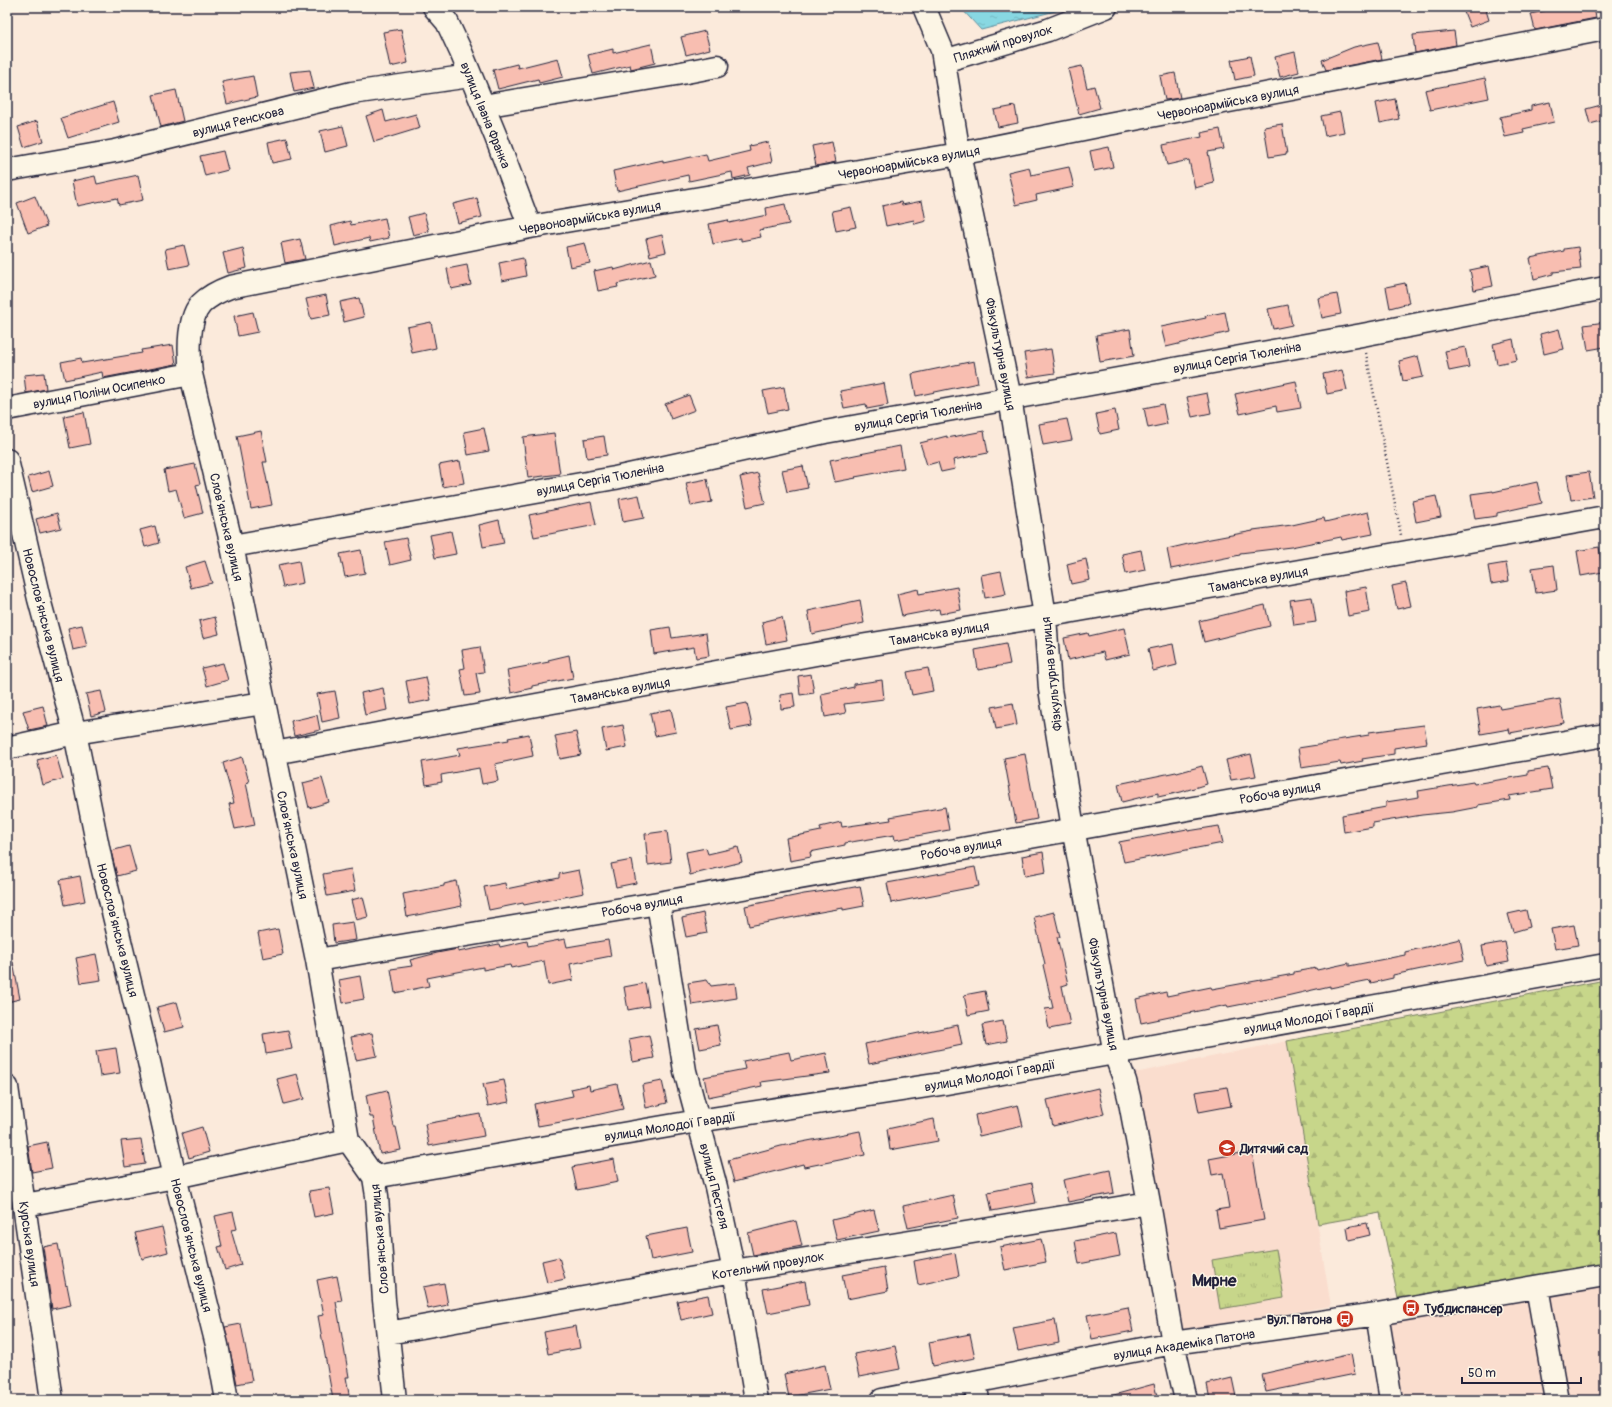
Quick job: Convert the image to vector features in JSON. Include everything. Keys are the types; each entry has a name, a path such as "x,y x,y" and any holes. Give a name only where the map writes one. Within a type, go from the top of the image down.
{"street":[{"name":"вулиця Івана Франка","path":"434,7 447,22 483,106 530,227"},
{"name":"Фізкультурна вулиця","path":"924,7 942,50 959,154 1010,398 1045,616 1050,689 1073,828 1115,1054 1129,1097 1173,1343 1186,1400"},
{"name":"Пляжний провулок","path":"944,61 1048,30 1106,7"},
{"name":"Червоноармійська вулиця","path":"214,294 230,287 530,227 959,154 1605,28"},
{"path":"483,106 717,66"},
{"name":"вулиця Ренскова","path":"7,170 115,151 352,93 470,76"},
{"name":"вулиця Сергія Тюленіна","path":"232,546 614,478 825,432 1362,335 1605,288"},
{"name":"Слов'янська вулиця","path":"214,294 200,305 194,319 189,355 191,374 232,546 263,703 317,960 348,1140 374,1177 377,1196 382,1273 395,1400"},
{"name":"вулиця Поліни Осипенко","path":"7,409 191,374"},
{"name":"Новослов'янська вулиця","path":"7,460 38,599 75,733 101,862 175,1177 217,1345 227,1400"},
{"name":"Таманська вулиця","path":"274,753 854,646 1045,616 1605,517"},
{"path":"7,748 75,733 263,703"},
{"name":"Робоча вулиця","path":"317,960 658,903 1073,828 1605,735"},
{"name":"вулиця Пестеля","path":"658,903 685,1071 716,1187 734,1271 756,1400"},
{"name":"вулиця Молодої Гвардії","path":"374,1177 698,1121 941,1084 1605,965"},
{"name":"Курська вулиця","path":"7,1087 52,1400"},
{"path":"25,1205 175,1177 348,1140"},
{"name":"Котельний провулок","path":"388,1333 734,1271 1149,1203"},
{"name":"вулиця Академіка Патона","path":"882,1400 976,1391 1173,1343 1377,1314 1605,1275"},
{"path":"1537,1287 1557,1400"},
{"path":"1377,1314 1391,1400"}],"path":[{"path":"1362,335 1405,553"}],"shaded area":[{"name":"Дитячий сад","path":"1287,1041 1331,1306 1183,1330 1135,1073"},
{"path":"1605,1285 1605,1400 1400,1400 1388,1324"}],"green space":[{"path":"1605,980 1605,1269 1399,1303 1380,1213 1318,1224 1287,1041"},
{"path":"1276,1249 1284,1298 1220,1309 1212,1260"}],"water":[{"path":"960,7 1071,7 981,30"}],"building":[{"path":"1462,7 1485,7 1489,20 1470,27"},
{"path":"1561,7 1594,7 1596,18 1535,30 1531,14"},
{"path":"401,29 408,63 390,67 383,32"},
{"path":"705,31 710,49 686,55 681,37"},
{"path":"1454,31 1456,45 1415,53 1413,35"},
{"path":"1378,42 1382,59 1326,70 1322,60 1354,47"},
{"path":"651,44 655,63 631,69 630,65 593,74 588,55 613,49 613,53"},
{"path":"1295,52 1299,72 1280,77 1275,57"},
{"path":"1250,56 1254,76 1235,80 1231,60"},
{"path":"558,58 563,77 539,83 538,79 498,89 493,70 517,64 518,68"},
{"path":"1082,66 1087,88 1094,86 1100,108 1079,114 1068,69"},
{"path":"310,70 314,88 294,92 290,72"},
{"path":"1175,73 1180,98 1165,100 1160,76"},
{"path":"253,76 257,97 227,104 222,82"},
{"path":"1485,78 1489,98 1430,110 1425,90"},
{"path":"176,90 183,121 161,127 153,95"},
{"path":"1395,99 1399,119 1380,123 1376,103"},
{"path":"113,102 119,122 68,138 61,118"},
{"path":"1550,102 1554,122 1523,129 1524,133 1505,137 1500,117 1531,110 1531,106"},
{"path":"1605,104 1605,120 1590,124 1586,109"},
{"path":"1015,106 1018,123 998,127 994,110"},
{"path":"383,110 386,122 416,114 420,128 374,142 366,116"},
{"path":"1340,112 1344,132 1325,136 1321,116"},
{"path":"37,121 43,141 24,147 18,127"},
{"path":"1282,124 1287,154 1269,157 1264,127"},
{"path":"343,126 348,146 325,152 320,131"},
{"path":"1220,129 1224,149 1208,152 1214,183 1195,188 1189,160 1167,165 1163,145 1202,137 1201,133"},
{"path":"287,138 292,159 272,163 268,142"},
{"path":"768,142 772,162 748,168 750,175 733,179 732,172 689,181 688,175 617,191 613,171 663,160 663,163 706,154 708,161 750,151 749,146"},
{"path":"832,142 836,162 816,166 812,146"},
{"path":"1109,147 1113,167 1094,171 1090,151"},
{"path":"223,151 228,170 205,176 200,156"},
{"path":"1029,167 1031,175 1069,167 1074,187 1036,195 1037,200 1016,205 1008,172"},
{"path":"138,175 143,200 119,205 117,198 77,206 72,181 95,176 97,184"},
{"path":"35,196 47,226 28,233 17,203"},
{"path":"477,198 482,217 458,223 453,204"},
{"path":"922,201 926,221 915,224 914,220 886,226 882,206 901,202 902,205"},
{"path":"785,204 789,224 759,230 761,237 741,241 741,238 713,244 709,224 728,220 729,223 767,215 766,208"},
{"path":"851,207 856,227 836,231 832,211"},
{"path":"424,213 429,231 413,235 408,217"},
{"path":"385,218 389,238 370,242 369,238 335,246 331,226 350,221 351,225"},
{"path":"662,235 666,252 650,256 646,239"},
{"path":"300,239 305,259 285,263 281,243"},
{"path":"585,243 590,263 570,267 566,247"},
{"path":"184,245 189,265 169,269 165,249"},
{"path":"1578,247 1581,269 1553,272 1553,274 1534,279 1530,258"},
{"path":"243,248 247,268 228,273 223,253"},
{"path":"523,258 526,276 502,281 499,263"},
{"path":"651,260 655,275 617,284 618,287 598,291 594,271 613,267 614,270"},
{"path":"467,265 471,285 451,289 447,269"},
{"path":"1489,266 1493,286 1474,290 1470,270"},
{"path":"1405,283 1409,303 1390,308 1386,287"},
{"path":"1337,294 1341,314 1322,318 1318,298"},
{"path":"326,295 330,315 311,319 306,299"},
{"path":"359,298 364,317 344,322 340,302"},
{"path":"1288,305 1292,325 1273,329 1268,309"},
{"path":"253,312 258,332 238,336 234,316"},
{"path":"1225,312 1229,332 1166,347 1161,327 1206,318 1205,316"},
{"path":"431,322 436,348 412,353 407,327"},
{"path":"1605,322 1605,347 1588,350 1584,325"},
{"path":"1130,329 1134,356 1100,362 1096,335"},
{"path":"1559,329 1564,349 1544,354 1540,334"},
{"path":"1513,339 1517,360 1497,364 1493,344"},
{"path":"173,345 176,364 103,378 102,372 65,380 61,362 81,358 82,363 142,353 141,350"},
{"path":"1465,347 1469,367 1449,371 1445,351"},
{"path":"1051,349 1055,373 1028,377 1024,353"},
{"path":"1418,356 1423,377 1403,381 1399,361"},
{"path":"974,361 978,383 916,396 912,374"},
{"path":"1342,370 1347,390 1327,394 1323,374"},
{"path":"44,373 46,389 26,393 24,375"},
{"path":"1296,381 1301,408 1277,412 1276,406 1240,414 1235,394"},
{"path":"884,383 888,405 867,409 866,404 844,408 840,391"},
{"path":"784,387 788,409 768,413 763,391"},
{"path":"1207,393 1211,413 1192,417 1187,397"},
{"path":"689,395 695,410 671,419 665,404"},
{"path":"1163,404 1167,424 1148,428 1144,408"},
{"path":"1115,410 1119,430 1100,434 1096,414"},
{"path":"84,412 90,444 70,448 64,416"},
{"path":"1067,419 1072,440 1043,445 1039,424"},
{"path":"484,428 489,451 468,455 464,432"},
{"path":"261,431 267,462 263,462 272,505 251,509 237,436"},
{"path":"984,431 988,453 953,460 955,469 941,472 938,462 927,465 920,443 947,436 947,438"},
{"path":"554,433 560,474 528,478 523,437"},
{"path":"604,436 607,455 587,458 584,439"},
{"path":"900,446 904,468 835,482 830,460"},
{"path":"460,461 464,483 443,487 439,465"},
{"path":"195,464 200,484 196,485 203,513 184,518 176,489 168,491 164,470"},
{"path":"803,466 808,488 787,492 782,470"},
{"path":"49,471 53,486 32,492 28,477"},
{"path":"1589,472 1593,497 1571,500 1567,475"},
{"path":"758,473 765,503 747,507 740,477"},
{"path":"707,479 712,502 691,506 686,483"},
{"path":"1537,482 1542,503 1497,513 1497,516 1475,519 1471,494 1493,492"},
{"path":"639,495 644,518 623,522 619,499"},
{"path":"1436,496 1441,517 1416,522 1412,501"},
{"path":"591,502 596,525 534,537 529,515"},
{"path":"1368,512 1373,534 1342,540 1341,537 1291,547 1240,553 1240,555 1171,569 1167,549 1253,530 1292,525 1324,518 1325,522"},
{"path":"57,513 61,528 40,533 36,519"},
{"path":"499,520 504,543 483,547 479,525"},
{"path":"155,526 159,543 145,547 140,530"},
{"path":"451,531 456,554 435,558 430,535"},
{"path":"406,538 411,560 390,565 385,542"},
{"path":"1599,547 1603,572 1581,576 1577,551"},
{"path":"361,550 365,573 345,577 340,554"},
{"path":"1141,550 1145,570 1126,574 1122,554"},
{"path":"1086,559 1090,580 1071,584 1067,564"},
{"path":"205,561 212,583 191,588 185,567"},
{"path":"299,561 303,583 283,587 278,565"},
{"path":"1506,563 1509,581 1491,584 1488,566"},
{"path":"1554,565 1557,590 1536,593 1532,568"},
{"path":"1001,571 1006,594 985,598 981,575"},
{"path":"1406,583 1411,606 1397,609 1392,586"},
{"path":"957,587 961,610 940,614 939,609 902,616 897,594 918,589 919,594"},
{"path":"1366,587 1370,612 1348,616 1344,591"},
{"path":"1312,597 1316,622 1294,625 1290,600"},
{"path":"860,600 864,623 812,634 808,611"},
{"path":"1265,605 1270,626 1204,642 1199,621"},
{"path":"215,617 219,634 203,638 199,621"},
{"path":"782,617 787,640 766,644 762,622"},
{"path":"82,625 87,647 73,650 68,628"},
{"path":"670,627 672,638 706,633 709,656 696,658 694,647 654,654 651,630"},
{"path":"1124,628 1130,654 1105,660 1103,652 1068,660 1064,638 1088,633 1089,636"},
{"path":"1006,644 1010,664 978,670 975,650"},
{"path":"1173,644 1177,665 1153,671 1148,649"},
{"path":"480,647 484,672 476,673 480,694 465,696 460,669 465,668 462,650"},
{"path":"569,655 573,678 532,686 532,688 511,693 507,670 549,662 548,660"},
{"path":"223,663 228,680 207,686 202,668"},
{"path":"928,668 933,691 912,695 907,672"},
{"path":"811,674 814,693 800,695 798,676"},
{"path":"426,677 431,700 410,704 406,681"},
{"path":"882,680 884,699 844,704 846,713 825,717 821,694 854,687 854,684"},
{"path":"383,688 387,710 365,715 361,693"},
{"path":"101,691 106,712 91,716 86,694"},
{"path":"335,691 340,718 322,722 317,694"},
{"path":"793,693 795,707 781,709 780,695"},
{"path":"1560,699 1564,723 1510,733 1509,729 1481,734 1477,709 1499,705 1500,709"},
{"path":"747,703 752,726 731,730 726,707"},
{"path":"1013,703 1017,725 996,729 992,707"},
{"path":"43,706 48,726 29,730 23,711"},
{"path":"671,709 676,732 655,736 650,713"},
{"path":"317,715 320,730 294,736 291,721"},
{"path":"623,725 627,747 606,751 602,729"},
{"path":"1424,725 1427,743 1394,748 1394,754 1362,759 1363,761 1341,765 1340,762 1301,768 1298,748 1369,735 1369,732"},
{"path":"576,732 581,755 560,759 555,736"},
{"path":"529,734 533,756 495,764 498,781 482,784 479,768 441,775 442,782 426,785 422,762 460,755 458,748 509,740 508,738"},
{"path":"1025,754 1037,819 1016,823 1004,758"},
{"path":"1251,754 1256,776 1231,780 1226,760"},
{"path":"56,755 63,779 43,785 37,760"},
{"path":"242,757 249,782 246,783 255,825 235,829 229,804 234,803 223,763"},
{"path":"1202,766 1207,784 1158,797 1158,793 1122,802 1118,784 1177,773"},
{"path":"1548,768 1552,789 1509,796 1510,800 1478,805 1478,807 1452,812 1373,823 1373,827 1344,832 1342,815 1386,807 1386,802 1419,797 1418,791 1528,775 1528,771"},
{"path":"322,778 329,802 309,808 303,783"},
{"path":"945,807 949,830 895,840 894,835 845,843 845,845 810,852 811,857 790,861 786,838 821,831 820,827 841,822 842,827 891,820 890,817"},
{"path":"1219,826 1223,843 1124,862 1119,842 1187,829 1188,831"},
{"path":"667,831 671,862 648,865 645,834"},
{"path":"129,846 136,871 117,876 111,851"},
{"path":"738,847 742,862 690,875 686,852 706,848 708,854"},
{"path":"1043,852 1046,872 1025,876 1022,856"},
{"path":"632,860 636,883 616,887 611,864"},
{"path":"975,867 979,886 891,903 887,883"},
{"path":"351,869 355,891 327,896 323,874"},
{"path":"579,870 584,893 524,905 523,903 489,910 484,887 505,883 506,889 559,878 559,874"},
{"path":"80,876 85,901 65,905 60,880"},
{"path":"456,881 462,906 407,917 403,894 444,886 444,884"},
{"path":"860,886 864,906 843,910 843,908 749,926 745,906 804,894"},
{"path":"363,897 368,917 356,920 351,900"},
{"path":"1526,910 1530,927 1513,932 1508,914"},
{"path":"1054,912 1060,937 1057,937 1068,984 1062,986 1070,1025 1049,1029 1045,1009 1053,1008 1034,917"},
{"path":"703,913 707,933 686,937 682,918"},
{"path":"353,922 356,940 334,943 332,925"},
{"path":"1574,925 1578,945 1555,949 1551,929"},
{"path":"278,929 283,954 263,958 258,933"},
{"path":"565,939 567,947 608,940 611,956 570,964 573,980 548,985 544,961 511,968 510,965 483,970 483,967 427,978 429,986 395,993 391,969 412,966 410,960 458,949 458,952 499,944 500,947 527,941 528,946"},
{"path":"1460,939 1464,960 1393,975 1393,978 1371,983 1370,980 1330,988 1330,986 1269,1000 1228,1007 1227,1005 1141,1023 1136,999 1166,992 1167,996 1211,987 1212,989 1294,974 1294,972 1316,968 1317,970 1349,963 1349,966 1405,955 1405,952"},
{"path":"1505,942 1509,962 1486,966 1482,946"},
{"path":"96,954 101,980 81,983 76,958"},
{"path":"13,962 20,999 7,1002 7,963"},
{"path":"360,976 364,999 343,1003 339,980"},
{"path":"707,980 711,986 735,983 737,998 692,1005 688,983"},
{"path":"645,983 649,1006 628,1010 624,987"},
{"path":"985,991 989,1011 968,1015 964,995"},
{"path":"177,1002 184,1027 164,1032 157,1007"},
{"path":"1003,1021 1007,1041 986,1045 982,1025"},
{"path":"717,1025 721,1045 700,1049 696,1029"},
{"path":"958,1025 962,1045 869,1064 865,1044"},
{"path":"288,1030 292,1049 266,1054 263,1034"},
{"path":"372,1033 377,1056 356,1060 351,1037"},
{"path":"649,1035 654,1058 633,1062 629,1039"},
{"path":"116,1048 120,1073 100,1076 96,1051"},
{"path":"789,1052 791,1060 826,1053 830,1073 761,1082 762,1086 708,1097 704,1077 745,1069 743,1061"},
{"path":"297,1074 304,1099 284,1104 277,1079"},
{"path":"504,1080 509,1102 488,1106 483,1084"},
{"path":"662,1081 667,1103 646,1108 642,1085"},
{"path":"617,1084 623,1109 538,1126 534,1104 573,1096 571,1089 589,1085 590,1090"},
{"path":"1227,1087 1231,1106 1199,1112 1195,1092"},
{"path":"1098,1088 1104,1114 1053,1126 1047,1100"},
{"path":"387,1090 394,1127 396,1127 401,1150 380,1154 373,1117 370,1117 366,1095"},
{"path":"1018,1105 1023,1126 979,1136 975,1115"},
{"path":"480,1114 484,1136 429,1146 425,1124"},
{"path":"934,1119 938,1141 890,1150 887,1129"},
{"path":"202,1127 209,1152 189,1158 182,1133"},
{"path":"860,1131 865,1155 804,1167 803,1164 734,1182 728,1160 781,1146"},
{"path":"141,1139 145,1164 125,1167 121,1141"},
{"path":"47,1142 52,1168 32,1172 28,1146"},
{"path":"1252,1151 1264,1220 1219,1228 1216,1210 1229,1208 1223,1173 1212,1175 1209,1159"},
{"path":"614,1159 618,1182 577,1190 572,1167"},
{"path":"1110,1170 1114,1193 1068,1202 1063,1180"},
{"path":"1032,1183 1036,1203 992,1211 988,1192"},
{"path":"329,1188 334,1213 314,1217 309,1191"},
{"path":"953,1195 958,1218 908,1228 903,1206"},
{"path":"874,1210 879,1231 837,1240 832,1220"},
{"path":"233,1212 237,1229 231,1230 241,1265 225,1270 218,1247 222,1246 215,1216"},
{"path":"796,1221 802,1246 753,1255 748,1233"},
{"path":"1367,1223 1370,1235 1349,1240 1347,1227"},
{"path":"162,1227 168,1252 142,1259 135,1233"},
{"path":"687,1228 692,1252 651,1260 646,1236"},
{"path":"1116,1233 1120,1256 1079,1264 1075,1241"},
{"path":"1041,1239 1046,1262 1005,1270 1000,1247"},
{"path":"58,1244 71,1305 52,1309 43,1247"},
{"path":"955,1253 959,1276 918,1285 914,1261"},
{"path":"559,1257 565,1279 547,1283 542,1261"},
{"path":"884,1267 888,1291 847,1299 842,1275"},
{"path":"337,1276 342,1301 336,1302 349,1377 346,1377 350,1400 333,1400 318,1316 324,1315 317,1280"},
{"path":"805,1281 809,1305 768,1313 763,1289"},
{"path":"444,1283 448,1305 428,1309 423,1287"},
{"path":"708,1295 712,1313 681,1320 677,1301"},
{"path":"1128,1307 1133,1331 1092,1339 1087,1315"},
{"path":"1055,1320 1059,1343 1018,1351 1013,1328"},
{"path":"241,1324 252,1381 237,1384 225,1327"},
{"path":"576,1326 580,1348 548,1354 544,1332"},
{"path":"970,1334 975,1358 933,1366 929,1342"},
{"path":"895,1346 900,1369 859,1377 854,1354"},
{"path":"1351,1354 1355,1374 1266,1392 1262,1374"},
{"path":"825,1365 830,1389 789,1397 784,1374"},
{"path":"1232,1378 1236,1397 1225,1400 1210,1400 1207,1384"},
{"path":"1154,1384 1158,1400 1111,1400 1110,1396"}],"place":[{"name":"Дитячий сад","path":"1227,1148"},
{"name":"Тубдиспансер","path":"1411,1308"},
{"name":"Вул. Патона","path":"1345,1319"}],"district":[{"name":"Мирне","path":"1214,1280"}]}
